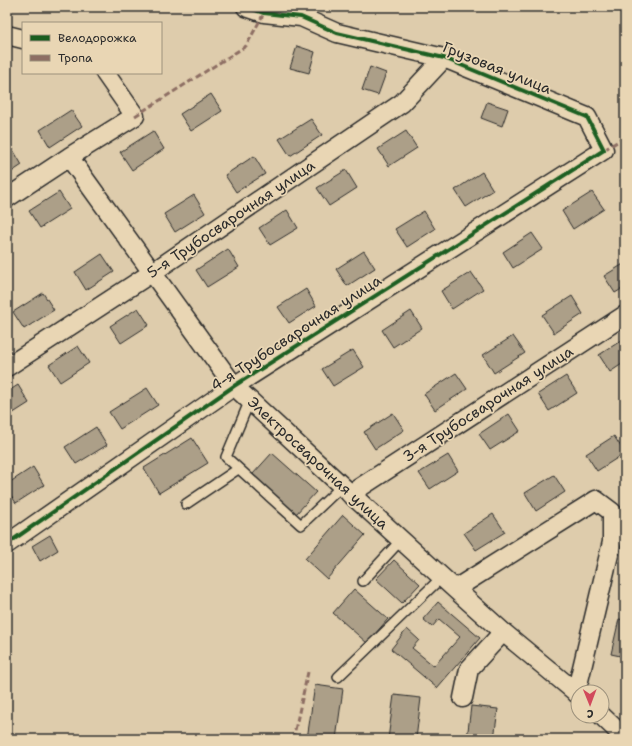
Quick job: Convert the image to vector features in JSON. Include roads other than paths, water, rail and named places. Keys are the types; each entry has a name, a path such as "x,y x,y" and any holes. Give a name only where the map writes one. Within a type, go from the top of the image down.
{"street":[{"name":"Грузовая улица","path":"246,7 264,13 300,17 337,33 444,58 587,117 604,150"},
{"path":"7,35 22,39"},
{"name":"5-я Трубосварочная улица","path":"7,367 153,272 402,103 444,58"},
{"path":"7,198 69,157 136,116 105,74"},
{"name":"4-я Трубосварочная улица","path":"7,544 234,386 604,150"},
{"name":"Электросварочная улица","path":"69,157 234,386 502,632 570,688"},
{"name":"3-я Трубосварочная улица","path":"346,490 625,315"},
{"path":"448,583 596,500 612,512 612,542 579,684"},
{"path":"463,698 469,669 502,632"},
{"path":"610,724 625,738"}],"lane":[{"path":"250,400 226,457 301,525 346,490"},
{"path":"186,504 238,468"},
{"path":"363,581 401,540"},
{"path":"338,677 448,583"}]}
